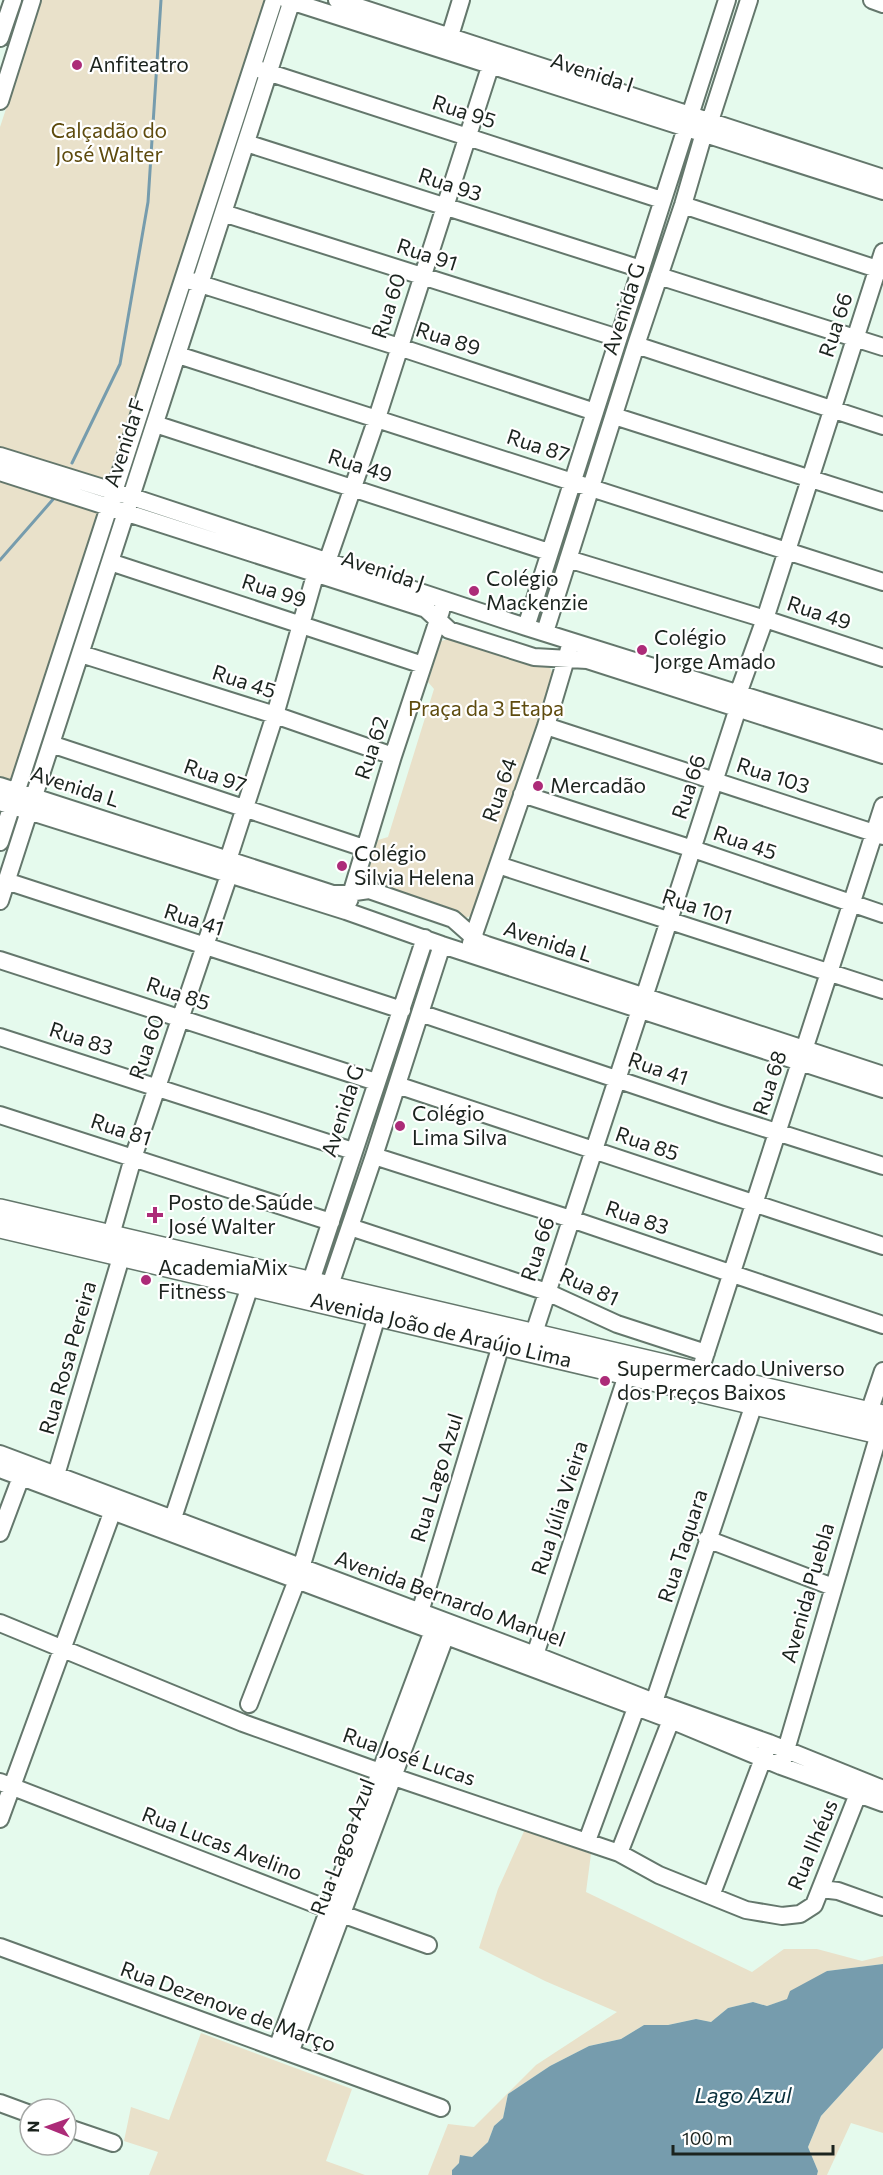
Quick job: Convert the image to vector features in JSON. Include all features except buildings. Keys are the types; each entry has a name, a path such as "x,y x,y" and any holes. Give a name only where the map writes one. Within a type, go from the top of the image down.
{"main road":[{"name":"Avenida João de Araújo Lima","path":"0,1210 60,1232"},
{"name":"Avenida João de Araújo Lima","path":"0,1227 97,1238 318,1293 533,1336 699,1374 877,1422"},
{"name":"Avenida João de Araújo Lima","path":"97,1238 122,1254 250,1286 318,1293 376,1316 754,1404 877,1422"}],"street":[{"path":"0,38 13,0"},
{"path":"0,101 33,0"},
{"name":"Avenida F","path":"0,842 7,796 112,499 274,0"},
{"name":"Avenida I","path":"337,0 450,36 688,121"},
{"path":"450,36 461,0"},
{"name":"Avenida G","path":"526,627 727,0"},
{"name":"Avenida G","path":"545,632 749,0"},
{"path":"872,0 883,4"},
{"name":"Avenida F","path":"0,900 291,1"},
{"name":"Avenida I","path":"291,1 491,64 883,178"},
{"name":"Rua 60","path":"97,1238 133,1158 180,1018 238,871 244,810 275,716 300,623 331,570 354,487 491,64"},
{"name":"Rua 95","path":"253,67 662,200"},
{"name":"Avenida I","path":"707,127 883,191"},
{"name":"Rua 93","path":"246,143 641,269"},
{"path":"682,205 880,270"},
{"name":"Rua 91","path":"224,213 618,338"},
{"name":"Rua 66","path":"533,1336 693,849 738,701 855,338 880,270 883,252"},
{"path":"659,276 883,347"},
{"name":"Rua 89","path":"183,279 595,412"},
{"path":"636,345 883,426"},
{"name":"Rua 87","path":"178,355 883,582"},
{"path":"614,416 883,502"},
{"name":"Rua 49","path":"155,424 549,552"},
{"name":"Avenida J","path":"0,456 129,505 331,570 444,600 572,641 883,755"},
{"name":"Avenida J","path":"0,472 112,499"},
{"name":"Rua 49","path":"568,558 883,658"},
{"name":"Rua 99","path":"110,562 423,665"},
{"name":"Avenida J","path":"331,570 426,609 449,630 534,657 566,657 587,660 883,739"},
{"name":"Rua 62","path":"346,911 444,600"},
{"name":"Rua 64","path":"466,952 474,935 546,726 572,641"},
{"name":"Rua 45","path":"81,654 393,756"},
{"name":"Rua 103","path":"546,726 879,834"},
{"name":"Rua 97","path":"51,744 364,848"},
{"name":"Rua 45","path":"522,794 883,914"},
{"name":"Avenida L","path":"7,796 238,871 442,945 641,1002"},
{"name":"Rua 68","path":"699,1374 851,903 879,834 883,807"},
{"name":"Rua 101","path":"498,865 883,990"},
{"name":"Avenida L","path":"238,871 333,894 369,890 453,919 474,935 479,942 641,1002 803,1056 883,1089"},
{"name":"Rua 41","path":"6,881 402,1010"},
{"name":"Avenida G","path":"318,1293 331,1222 425,938"},
{"name":"Avenida G","path":"318,1293 350,1227 442,945"},
{"name":"Rua 85","path":"0,960 376,1082"},
{"name":"Rua 41","path":"420,1013 883,1166"},
{"name":"Rua 83","path":"0,1037 354,1151"},
{"name":"Avenida L","path":"803,1056 883,1075"},
{"name":"Rua 85","path":"397,1084 883,1246"},
{"name":"Rua 81","path":"0,1114 331,1222"},
{"name":"Rua 83","path":"374,1156 571,1219 883,1325"},
{"name":"Rua 81","path":"350,1227 547,1292 617,1324 706,1353"},
{"name":"Rua Rosa Pereira","path":"56,1475 122,1254"},
{"path":"173,1518 250,1286"},
{"path":"249,1704 299,1574 376,1316"},
{"name":"Rua Lago Azul","path":"418,1618 501,1345"},
{"name":"Avenida Puebla","path":"781,1766 834,1587 877,1422 883,1371"},
{"name":"Rua Júlia Vieira","path":"535,1655 627,1375"},
{"name":"Rua Taquara","path":"654,1702 754,1404"},
{"name":"Avenida Bernardo Manuel","path":"0,1454 56,1475 115,1505 173,1518 220,1544"},
{"name":"Avenida Bernardo Manuel","path":"0,1469 115,1505 570,1676 654,1702 786,1749 883,1789"},
{"path":"0,1533 21,1477"},
{"path":"0,1819 6,1784 62,1647 115,1505"},
{"path":"707,1539 834,1587"},
{"name":"Rua José Lucas","path":"0,1623 243,1723 619,1853 659,1875 746,1910 782,1916 806,1912"},
{"name":"Avenida Bernardo Manuel","path":"442,1627 535,1655 570,1676 636,1708 781,1766 883,1803"},
{"name":"Rua Lagoa Azul","path":"283,2050 442,1627"},
{"path":"587,1841 636,1708"},
{"path":"619,1853 670,1720"},
{"path":"711,1896 769,1743"},
{"name":"Rua Lucas Avelino","path":"6,1784 335,1912 428,1945"},
{"name":"Rua Ilhéus","path":"806,1912 814,1905 858,1794"},
{"path":"821,1889 838,1891 883,1907"},
{"name":"Rua Dezenove de Março","path":"0,1947 441,2108"},
{"path":"0,2103 18,2110"},
{"path":"78,2131 113,2143"}],"green space":[{"name":"Calçadão do José Walter","path":"42,0 263,0 268,2 111,487 0,451 0,127"},
{"path":"0,477 106,510 9,784 0,781"},
{"name":"Praça da 3 Etapa","path":"452,638 550,668 555,677 476,913 466,918 372,887 366,878 378,840 388,837 434,689 428,682 441,641"},
{"path":"526,1827 591,1854 586,1892 752,1972 784,1949 817,1949 862,1961 883,1956 883,1964 827,1971 788,1999 767,2006 753,2002 728,2008 711,2022 696,2019 668,2025 644,2025 621,2039 589,2046 550,2066 508,2094 503,2118 494,2126 488,2142 472,2157 459,2163 452,2170 452,2175 428,2175 448,2124 474,2127 536,2065 617,2012 545,1981 479,1948 498,1889"},
{"path":"201,2033 352,2089 326,2161 365,2175 149,2175 158,2152 124,2141 131,2107 169,2120"},
{"path":"883,2048 883,2133 851,2123 827,2175 817,2175 818,2171 808,2147 821,2116"}],"water":[{"name":"Lago Azul","path":"883,1964 883,2048 821,2116 808,2147 818,2171 817,2175 452,2175 452,2170 459,2163 460,2155 472,2157 488,2142 494,2126 503,2118 508,2094 550,2066 589,2046 621,2039 644,2025 668,2025 696,2019 711,2022 728,2008 753,2002 767,2006 787,1999 790,1991 827,1971"}],"waterway":[{"path":"72,463 120,364 148,202 161,0"},
{"path":"0,560 56,496"}],"place":[{"name":"Anfiteatro","path":"77,65"},
{"name":"Colégio Mackenzie","path":"474,591"},
{"name":"Colégio Jorge Amado","path":"642,650"},
{"name":"Mercadão","path":"538,786"},
{"name":"Colégio Silvia Helena","path":"342,866"},
{"name":"Colégio Lima Silva","path":"400,1126"},
{"name":"Posto de Saúde José Walter","path":"155,1215"},
{"name":"AcademiaMix Fitness","path":"146,1280"},
{"name":"Supermercado Universo dos Preços Baixos","path":"605,1381"}]}
